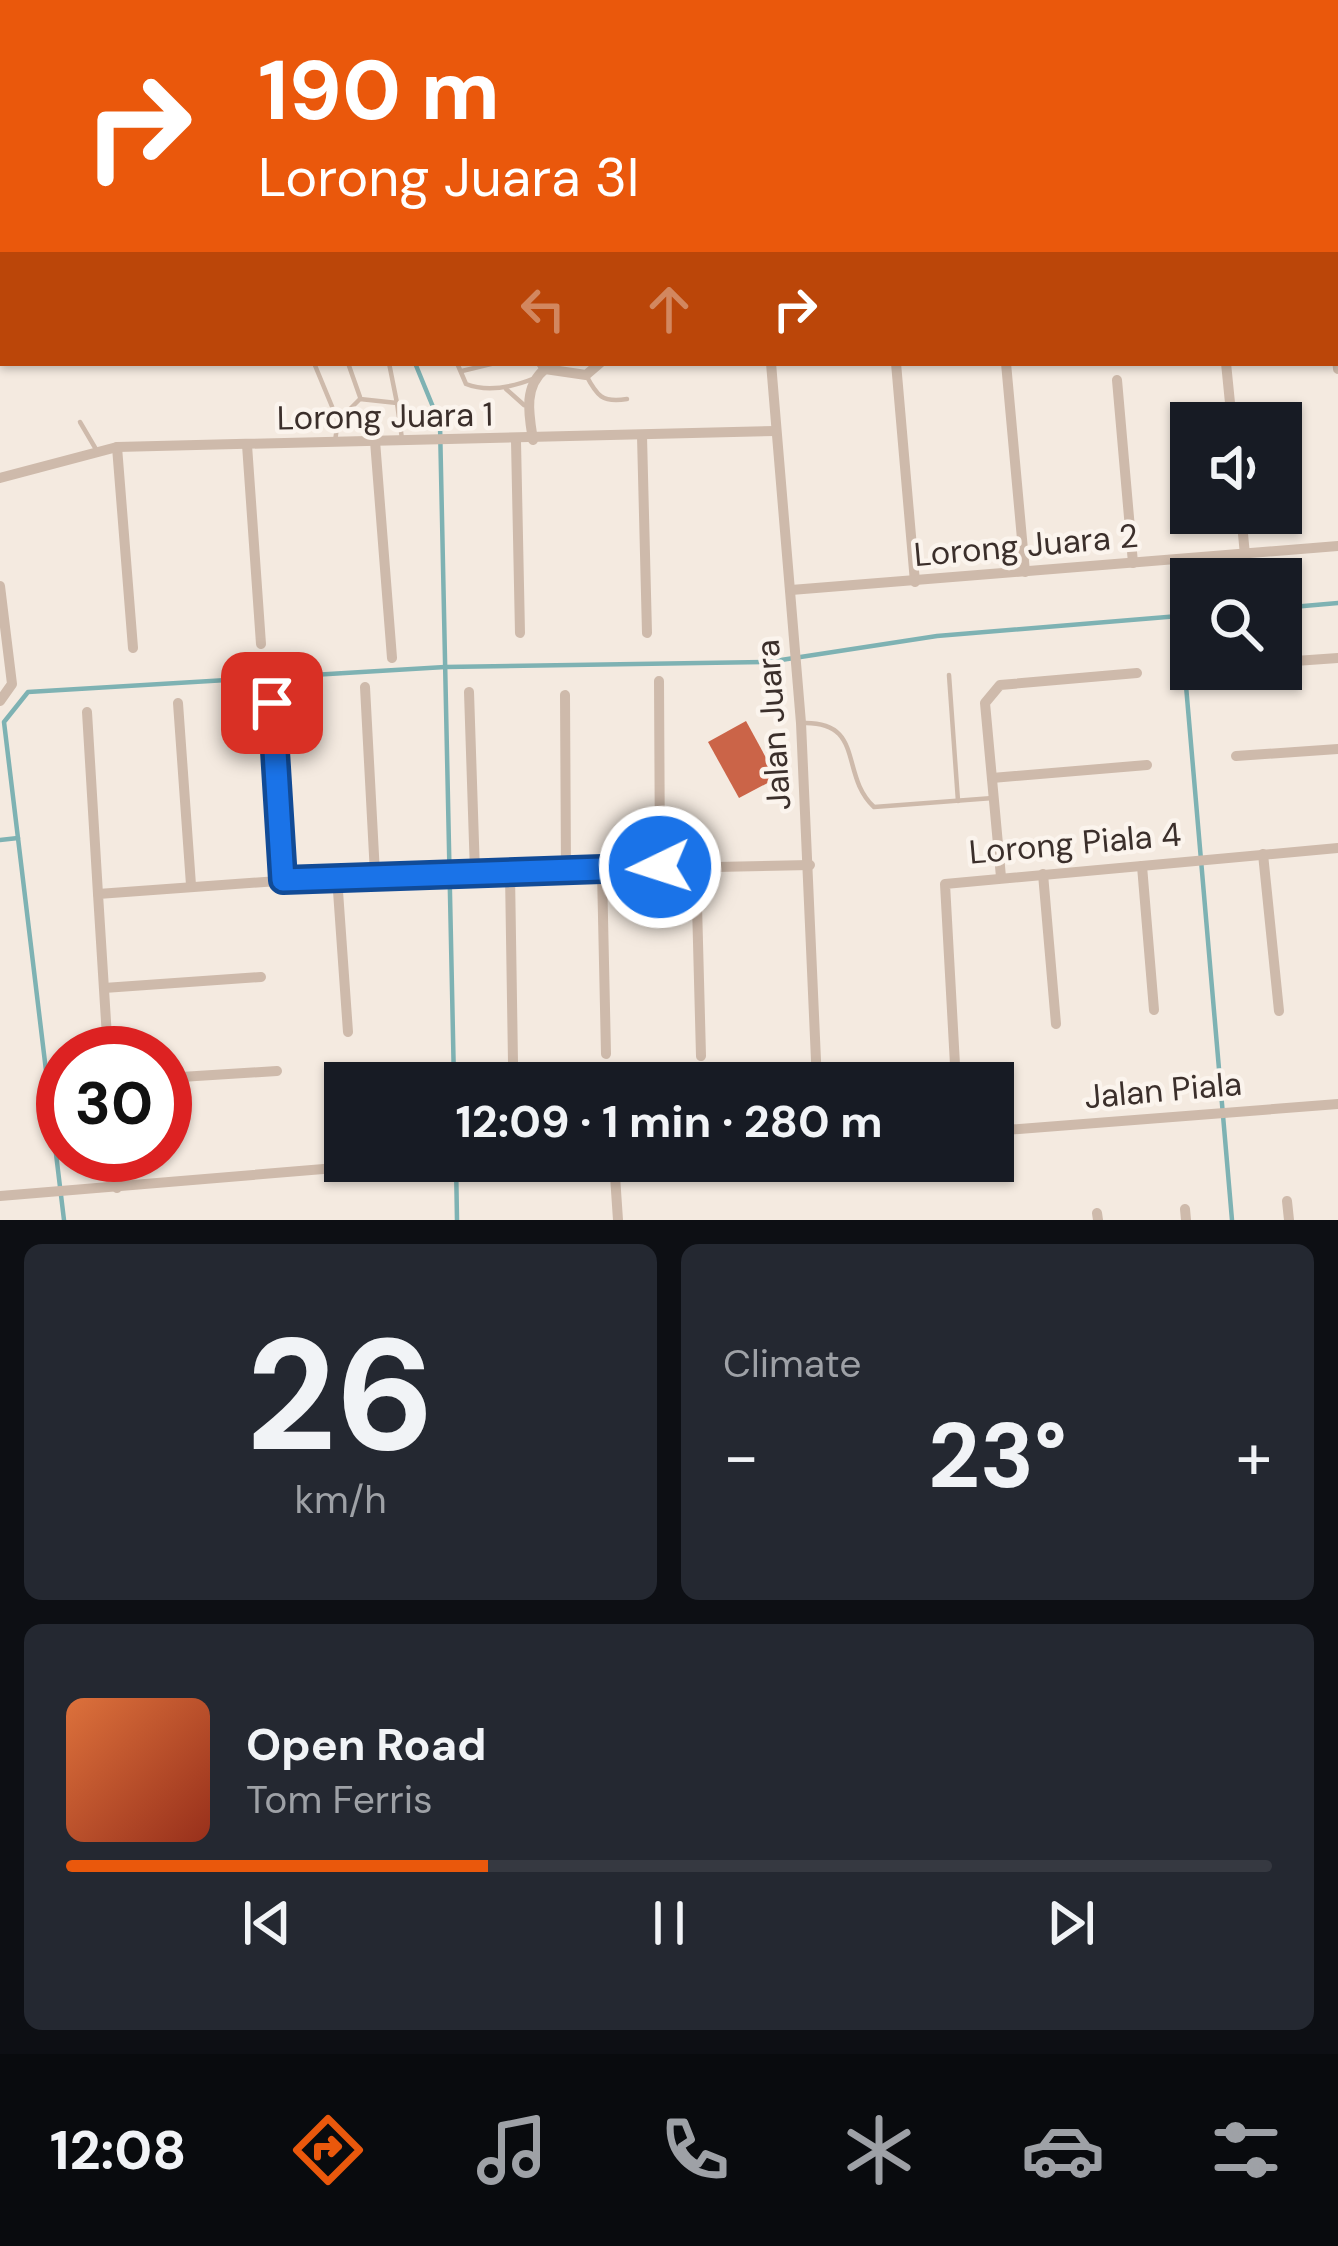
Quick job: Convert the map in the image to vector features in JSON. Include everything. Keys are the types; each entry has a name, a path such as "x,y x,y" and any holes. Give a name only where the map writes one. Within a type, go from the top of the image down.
{"street":[{"path":"533,440 528,409 540,370 586,375 596,366"},
{"name":"Jalan Juara","path":"771,366 801,724 816,1062"},
{"path":"896,366 915,582"},
{"path":"1006,366 1025,572"},
{"path":"1226,366 1230,402"},
{"path":"1118,380 1133,563"},
{"name":"Lorong Juara 1","path":"0,478 117,447 516,441 775,431"},
{"path":"642,436 647,633"},
{"path":"375,441 392,658"},
{"path":"516,441 520,633"},
{"path":"247,446 261,644"},
{"path":"117,447 133,648"},
{"path":"1243,534 1245,555"},
{"name":"Lorong Juara 2","path":"790,590 1338,546"},
{"path":"0,586 12,672 12,684 0,700"},
{"path":"1302,661 1338,658"},
{"path":"1001,878 985,703 990,692 1000,685 1137,673"},
{"path":"659,681 660,867"},
{"path":"365,687 375,874"},
{"path":"469,692 475,873"},
{"path":"565,695 566,871"},
{"path":"178,703 191,885"},
{"path":"272,703 283,880"},
{"path":"87,712 106,1026"},
{"path":"1236,756 1338,749"},
{"path":"992,778 1147,765"},
{"name":"Lorong Piala 4","path":"954,1062 942,892 955,879 1338,848"},
{"path":"1263,854 1279,1011"},
{"path":"98,894 375,874 810,866"},
{"path":"1142,866 1154,1010"},
{"path":"696,867 701,1056"},
{"path":"602,871 606,1054"},
{"path":"510,874 513,1062"},
{"path":"1043,874 1056,1024"},
{"path":"337,877 347,1032"},
{"path":"104,988 261,977"},
{"path":"192,1076 278,1071"},
{"name":"Jalan Piala","path":"1014,1129 1338,1104"},
{"path":"0,1196 324,1170"},
{"path":"117,1182 117,1188"},
{"path":"615,1182 618,1220"},
{"path":"1287,1201 1288,1220"}],"lane":[{"path":"315,366 338,421 335,441"},
{"path":"349,366 360,399"},
{"path":"390,366 402,440"},
{"path":"459,366 470,386 503,388 540,370"},
{"path":"462,371 483,366"},
{"path":"586,375 597,396 609,402 627,399"},
{"path":"503,388 528,409"},
{"path":"338,421 360,399"},
{"path":"360,399 397,403"},
{"path":"80,422 97,451"},
{"path":"949,675 958,801"},
{"path":"801,724 824,722 840,732 874,807 994,798"}],"building":[{"path":"746,721 777,778 739,798 708,742"}],"waterway":[{"path":"416,366 440,424 454,1062"},
{"path":"1302,606 1338,603"},
{"path":"64,1220 4,722 28,692 445,667 768,662 937,636 1170,617"},
{"path":"1186,690 1232,1220"},
{"path":"0,840 18,838"},
{"path":"456,1182 457,1220"}],"route":[{"path":"272,703 283,880 660,867"}]}
